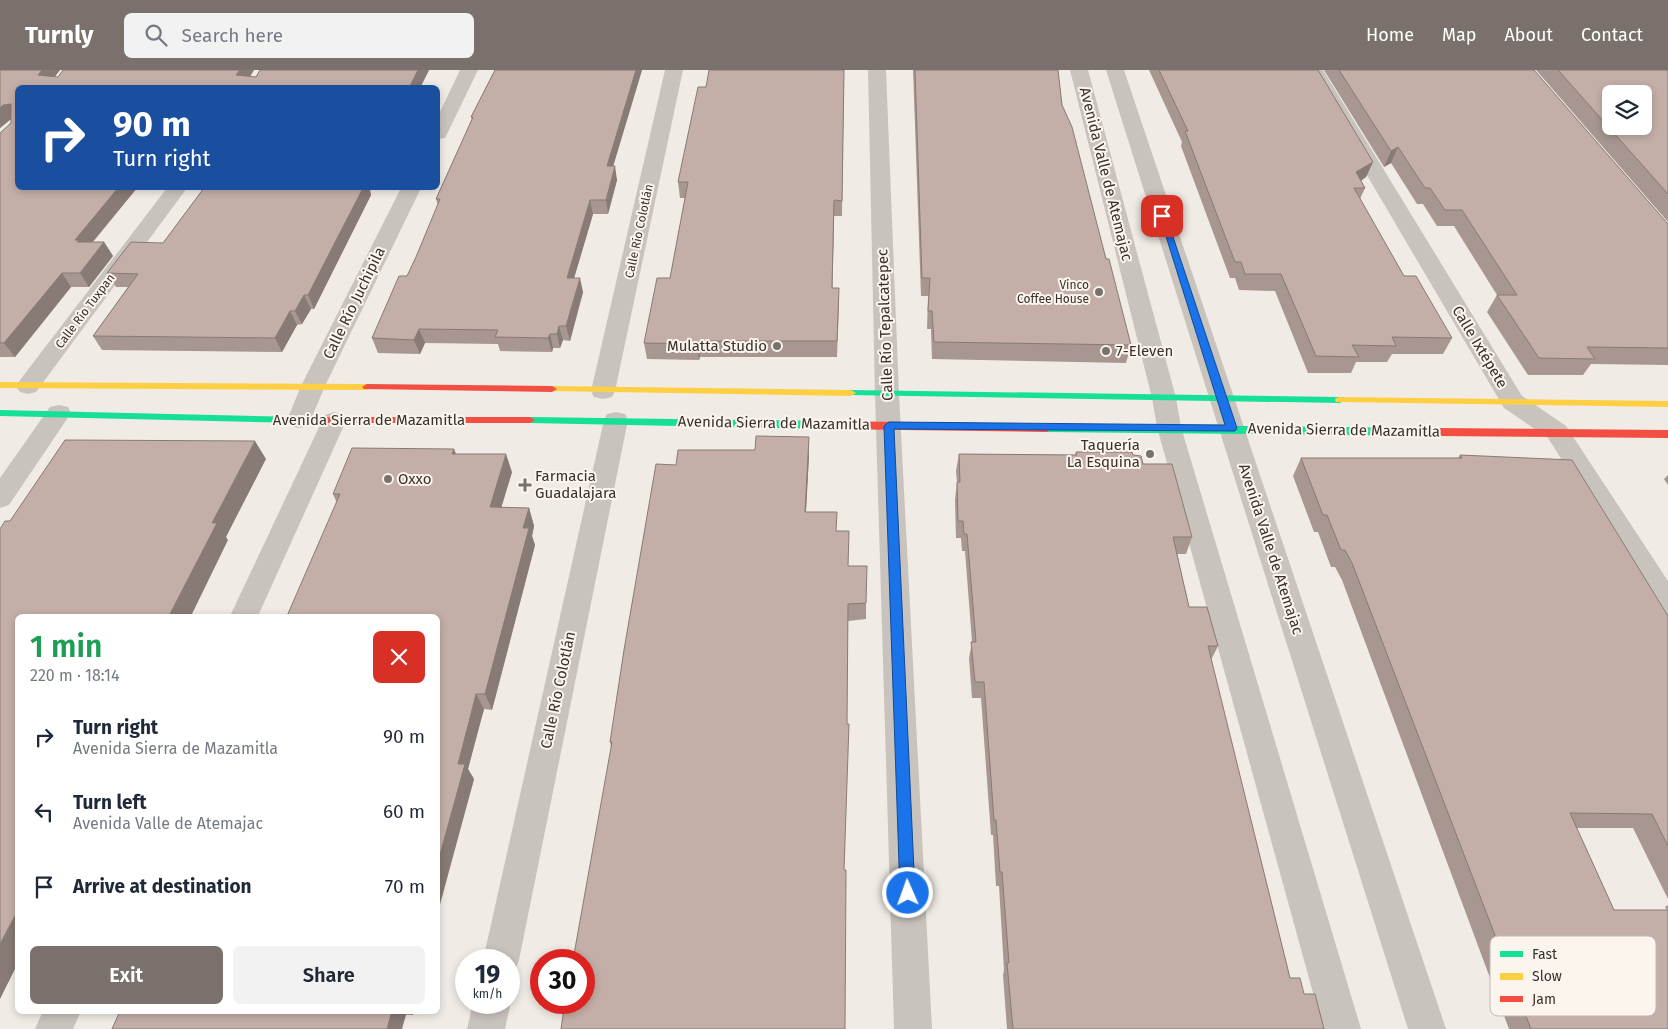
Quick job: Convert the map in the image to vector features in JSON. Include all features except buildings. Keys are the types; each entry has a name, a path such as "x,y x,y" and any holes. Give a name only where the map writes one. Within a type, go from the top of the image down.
{"street":[{"path":"440,130 469,70"},
{"name":"Calle Río Colotlán","path":"603,391 674,70"},
{"name":"Calle Río Tepalcatepec","path":"878,70 889,426 913,1029"},
{"name":"Avenida Valle de Atemajac","path":"1079,70 1164,398 1169,427 1342,1029"},
{"name":"Avenida Valle de Atemajac","path":"1115,70 1427,1029"},
{"name":"Calle Ixtépete","path":"1314,70 1513,402 1557,432 1668,605"},
{"name":"Calle Río Tuxpan","path":"28,386 175,190"},
{"name":"Calle Río Juchipila","path":"299,420 313,386 410,190"},
{"name":"Avenida Sierra de Mazamitla","path":"0,385 313,386 1668,404"},
{"name":"Avenida Sierra de Mazamitla","path":"0,413 334,421 616,420 889,426 1169,427 1668,434"},
{"path":"0,498 59,413"},
{"name":"Calle Río Colotlán","path":"503,949 616,420"},
{"path":"245,614 334,421"},
{"path":"54,1029 61,1014"},
{"path":"486,1029 489,1014"}],"traffic: fast":[{"path":"851,393 1340,400"},
{"path":"0,413 301,420"},
{"path":"530,420 829,425"},
{"path":"1047,428 1435,432"}],"traffic: slow":[{"path":"0,385 367,387"},
{"path":"552,389 851,393"},
{"path":"1340,400 1668,404"}],"traffic: jam":[{"path":"367,387 552,389"},
{"path":"301,420 530,420"},
{"path":"829,425 1047,428"},
{"path":"1435,432 1668,434"}],"place":[{"name":"Vinco Coffee House","path":"1099,292"},
{"name":"Mulatta Studio","path":"777,346"},
{"name":"7-Eleven","path":"1106,351"},
{"name":"Taquería La Esquina","path":"1150,454"},
{"name":"Oxxo","path":"388,479"},
{"name":"Farmacia Guadalajara","path":"525,485"}],"route":[{"path":"908,893 889,426 1231,428 1162,216"}]}
